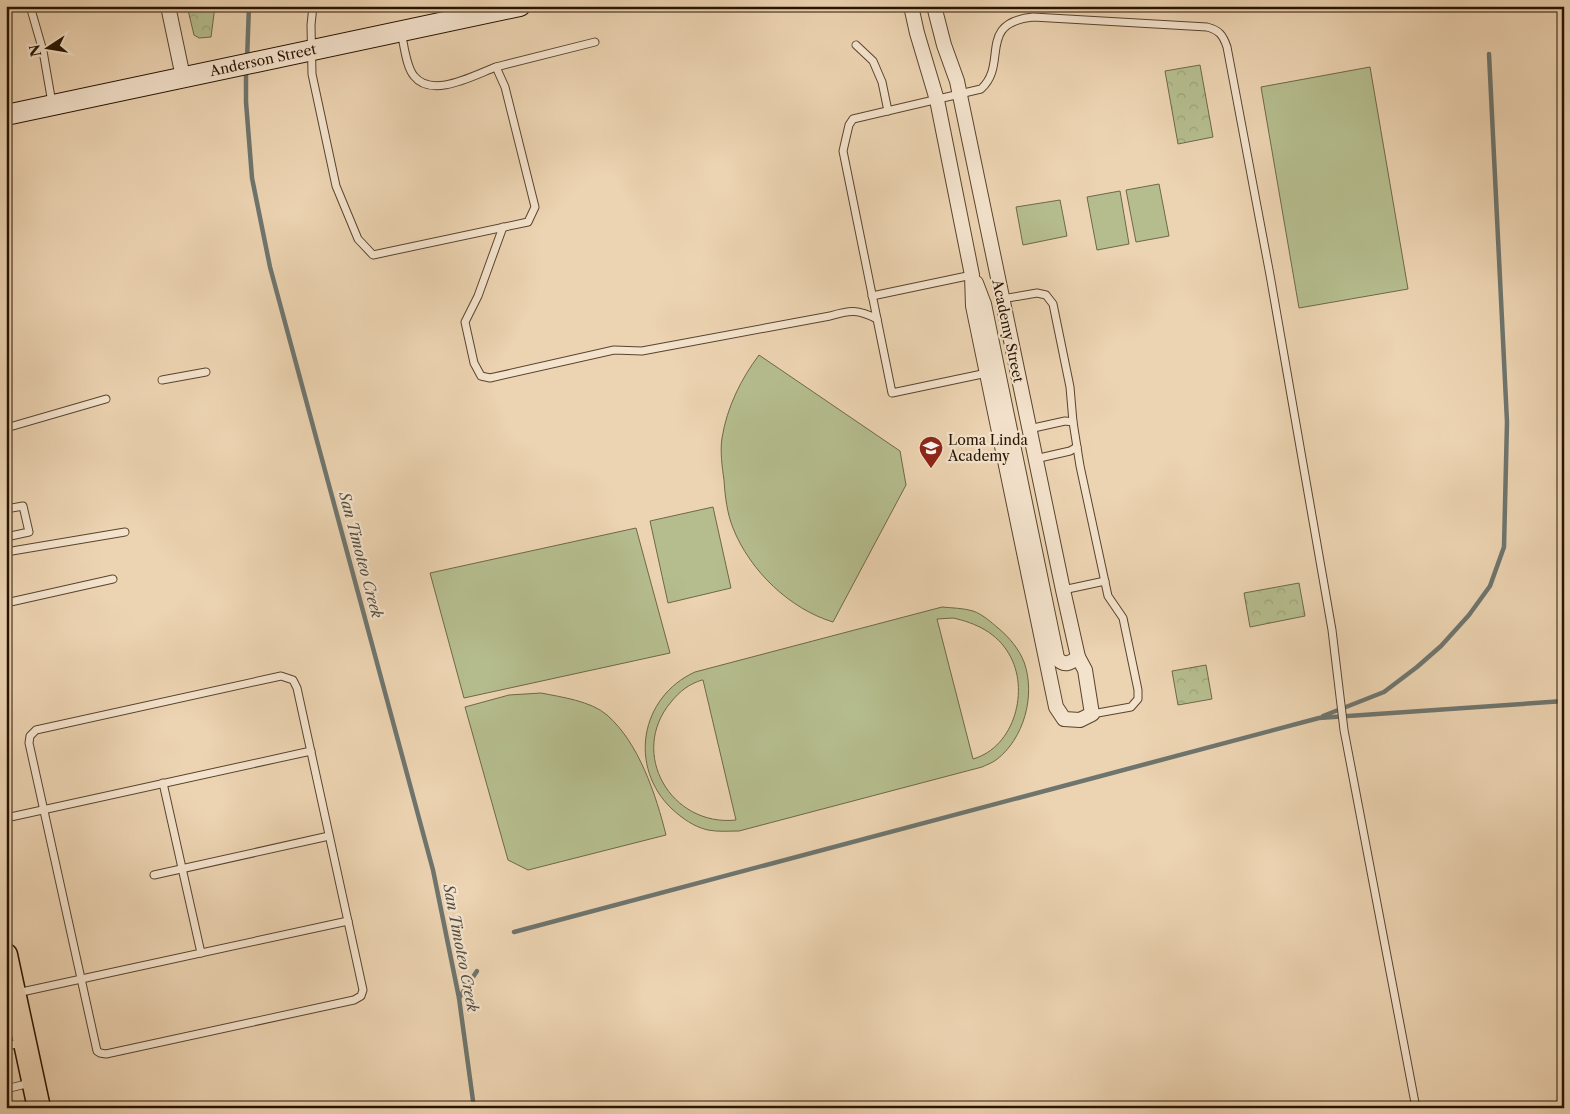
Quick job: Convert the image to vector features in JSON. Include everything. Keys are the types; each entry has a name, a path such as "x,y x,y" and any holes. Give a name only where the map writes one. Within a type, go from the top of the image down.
{"main road":[{"name":"Anderson Street","path":"6,115 311,51 487,10 520,6"},
{"path":"6,957 14,994 16,1044 33,1082 39,1108"}],"street":[{"path":"168,6 183,77"},
{"name":"Academy Street","path":"911,6 937,100 972,275 973,306 1056,707 1064,719 1080,720 1092,714 1085,670 1078,657 1063,590 957,81 944,45 934,6"},
{"name":"Academy Street","path":"972,275 984,304 1057,658 1060,662 1066,664 1078,657"}],"lane":[{"path":"30,6 43,51 52,105"},
{"path":"313,6 311,25 312,74 336,186 358,240 373,255 528,222 534,207 505,88 496,67"},
{"path":"987,373 892,393 843,150 849,125 853,119 981,89 986,85 990,77 998,37 1005,26 1018,18 1033,17 1207,27 1217,30 1222,35 1227,47 1270,275 1332,630 1344,730 1416,1108"},
{"path":"401,31 407,60 414,76 427,86 444,86 496,67 595,42"},
{"path":"856,45 873,61 882,82 888,110"},
{"path":"503,227 478,296 465,322 474,363 480,376 490,378 614,350 642,351 830,316 848,310 863,312 877,319"},
{"path":"872,296 972,275"},
{"path":"1002,300 1037,293 1046,295 1053,304 1070,387 1073,422 1081,472 1105,581 1111,603 1123,618 1138,690 1138,699 1131,707 1092,714"},
{"path":"162,380 206,372"},
{"path":"6,428 106,399"},
{"path":"1029,428 1065,421 1073,422"},
{"path":"1035,459 1070,451 1077,446"},
{"path":"6,509 23,506 29,532 6,536"},
{"path":"6,552 125,532"},
{"path":"6,603 113,579"},
{"path":"1063,590 1105,581"},
{"path":"281,676 293,680 310,751 363,990 362,996 354,1000 106,1054 97,1051 29,743 30,736 36,730 281,676"},
{"path":"6,818 310,751"},
{"path":"163,783 201,953"},
{"path":"154,875 329,836"},
{"path":"14,994 348,921"},
{"path":"6,1089 33,1082"}],"green space":[{"path":"187,6 215,6 211,37 199,38 194,35"},
{"path":"1200,65 1213,137 1178,144 1165,71"},
{"path":"1370,67 1408,289 1299,308 1261,87"},
{"path":"1159,184 1169,236 1136,242 1126,190"},
{"path":"1120,191 1129,244 1097,250 1087,197"},
{"path":"1060,200 1067,236 1023,245 1016,207"},
{"path":"759,355 900,451 906,485 833,622 802,608 773,586 740,544 729,516 721,448 724,427 736,394 746,374"},
{"path":"713,507 731,588 668,603 650,521"},
{"path":"636,528 670,653 464,698 430,573"},
{"path":"1299,583 1305,616 1250,627 1244,593"},
{"path":"942,607 973,611 983,616 1002,632 1022,657 1029,688 1025,716 1014,740 1006,751 991,763 982,767 739,831 716,831 703,829 693,824 672,809 658,792 649,773 645,754 646,734 652,715 662,698 676,683 695,672","holes":["953,618 978,626 998,640 1009,654 1015,668 1018,683 1015,715 1008,730 999,742 987,752 973,759 937,619","703,680 736,820 713,819 692,812 676,799 663,783 656,764 654,743 659,722 678,694"]},
{"path":"1206,665 1212,699 1178,705 1172,671"},
{"path":"541,693 576,700 593,706 607,715 618,727 628,740 645,770 666,835 528,870 508,860 465,707 509,695"}],"waterway":[{"name":"San Timoteo Creek","path":"247,60 249,6"},
{"path":"1323,716 1384,692 1441,646 1469,615 1490,586 1504,547 1507,422 1489,54"},
{"name":"San Timoteo Creek","path":"246,70 246,102 252,178 270,267 433,870 459,998 474,1108"},
{"path":"514,932 1319,718 1564,701"},
{"path":"459,998 477,971"}],"place":[{"name":"Loma Linda Academy","path":"931,469"}]}
